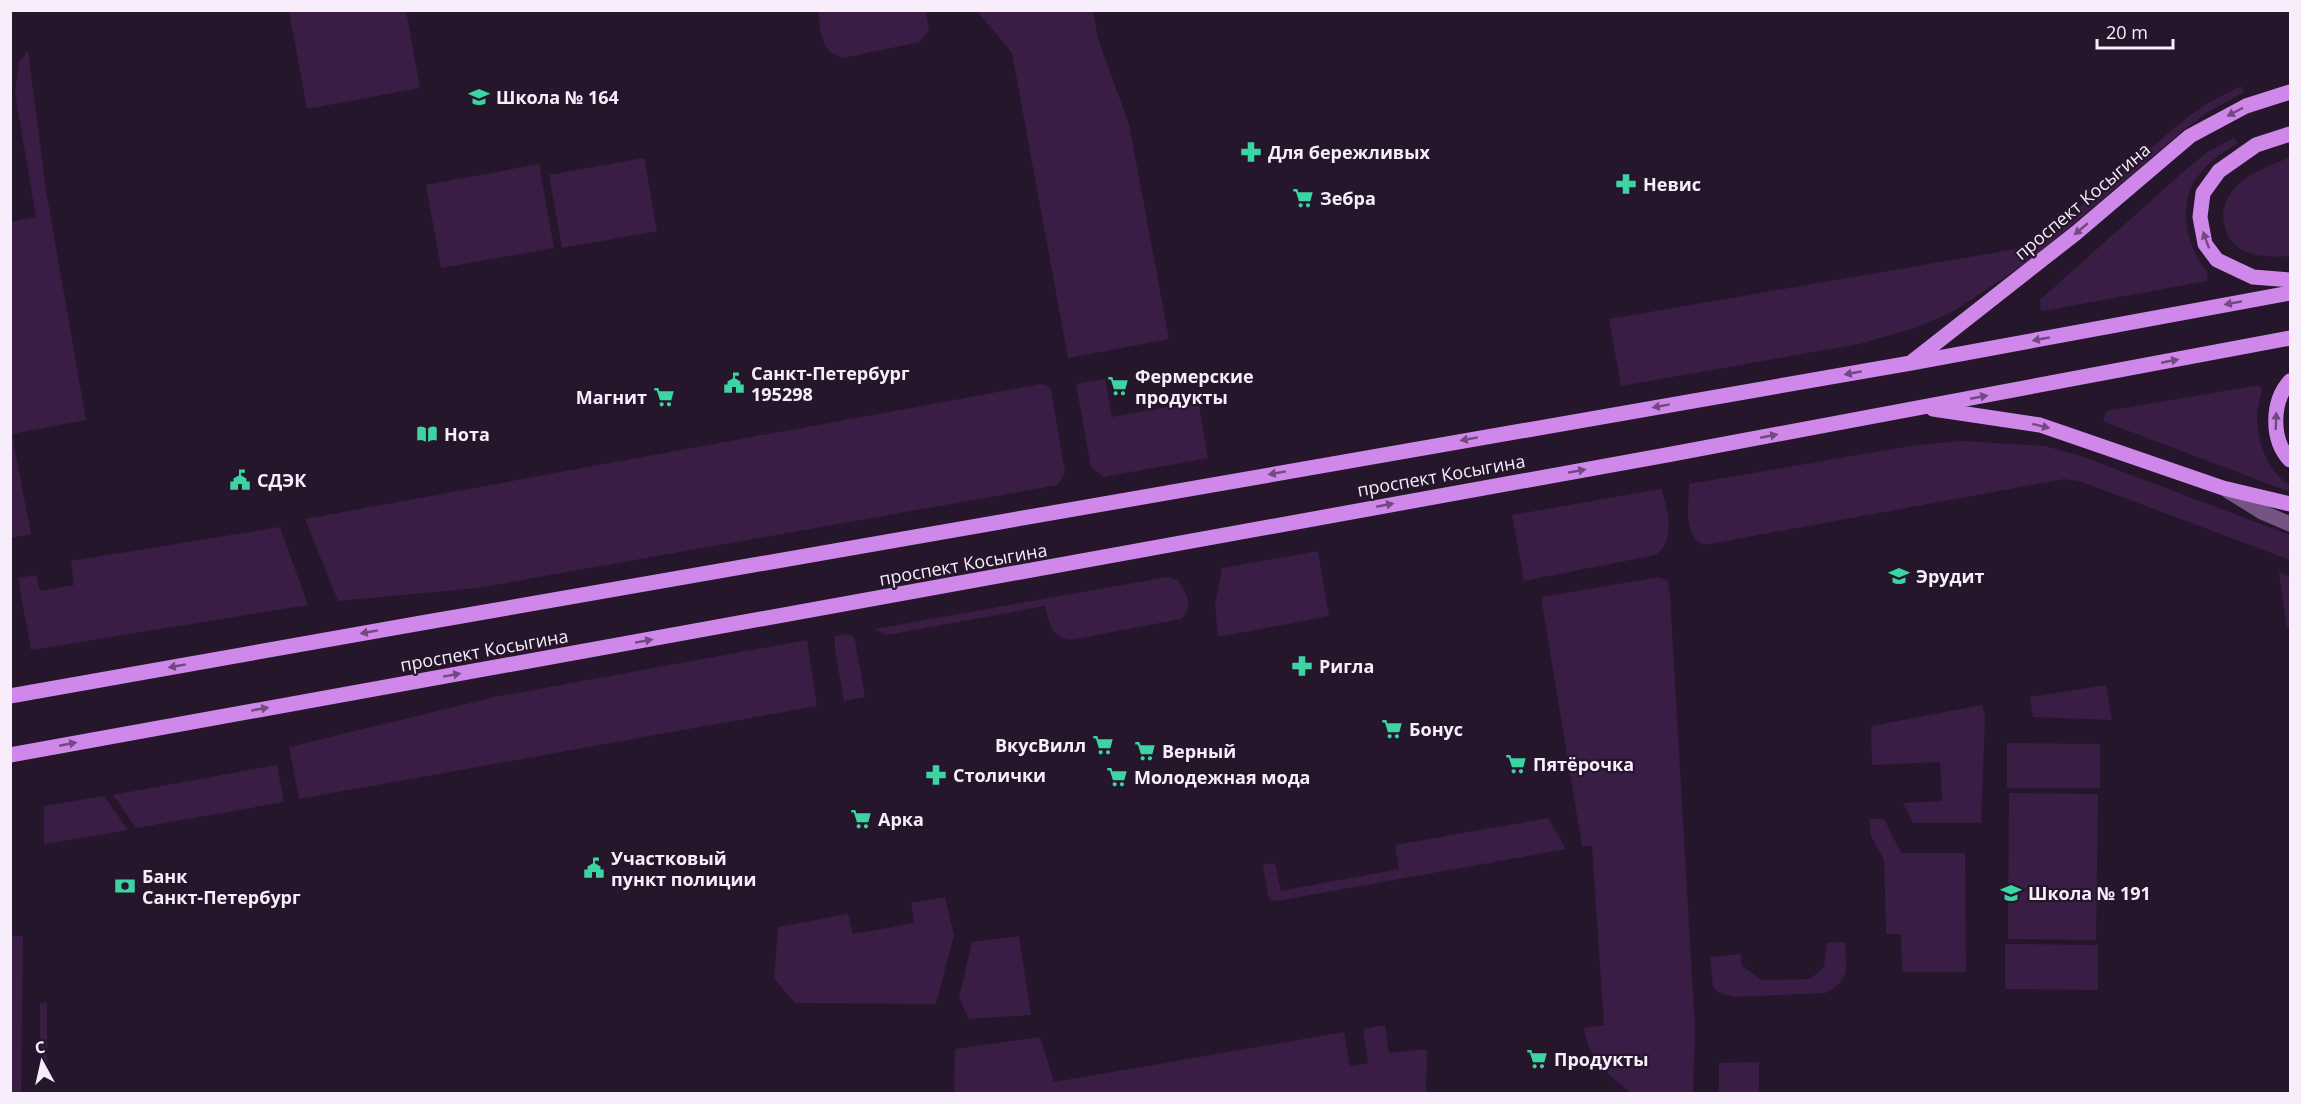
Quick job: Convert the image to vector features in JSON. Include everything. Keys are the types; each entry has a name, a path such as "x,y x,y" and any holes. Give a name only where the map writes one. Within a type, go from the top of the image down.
{"main road":[{"name":"проспект Косыгина","path":"1911,363 2076,233 2190,136 2246,106 2290,92"},
{"path":"2290,134 2256,145 2219,171 2203,193 2200,217 2205,244 2217,260 2253,277 2290,280"},
{"name":"проспект Косыгина","path":"10,696 450,617 1911,363 2290,293"},
{"name":"проспект Косыгина","path":"10,755 825,609 2290,338"},
{"path":"2290,381 2277,408 2276,434 2290,460"},
{"name":"проспект Косыгина","path":"1921,408 2040,425 2223,488 2290,504"}],"street":[{"path":"2223,488 2262,512 2290,524"}],"shaded area":[{"path":"289,11 406,11 420,88 307,109"},
{"path":"818,11 926,11 929,30 920,42 843,58 835,55 825,45"},
{"path":"977,11 1093,11 1098,39 1129,124 1169,339 1068,358 1012,53"},
{"path":"28,51 46,190 86,420 12,434 31,534 11,538 11,222 36,217 15,93 19,62"},
{"path":"2241,86 2244,92 2208,112 2184,130 2031,260 1952,312 1915,328 1859,344 1621,386 1609,319 2033,246 2204,105"},
{"path":"2234,138 2238,143 2206,166 2188,196 2186,219 2190,241 2207,273 2207,281 2043,311 2040,308 2040,300 2191,165 2209,151"},
{"path":"2290,157 2290,256 2259,255 2240,249 2227,234 2224,223 2224,209 2229,197 2239,183 2246,178"},
{"path":"644,158 657,231 562,248 549,175"},
{"path":"539,164 554,248 441,268 426,185"},
{"path":"1105,379 1112,417 1190,403 1189,394 1197,393 1208,458 1103,477 1091,467 1076,384"},
{"path":"1041,384 1051,389 1065,472 1058,485 477,588 338,601 305,519"},
{"path":"2259,386 2262,389 2257,423 2264,454 2275,472 2290,485 2290,492 2105,422 2103,418 2107,411"},
{"path":"1960,441 2045,446 2081,456 2290,535 2290,560 2082,482 2064,479 1704,545 1692,535 1688,519 1689,484 1910,446"},
{"path":"1661,489 1668,515 1668,534 1662,550 1655,555 1524,581 1512,515"},
{"path":"280,527 308,605 31,650 18,578 36,575 40,591 74,585 71,561"},
{"path":"1318,551 1329,616 1218,637 1215,605 1222,568"},
{"path":"2279,572 2290,577 2290,631 2286,624"},
{"path":"1167,577 1177,580 1188,600 1188,610 1181,619 1070,640 1058,636 1052,628 1045,606 887,635 874,629"},
{"path":"1659,577 1668,581 1670,596 1695,1029 1693,1093 1631,1093 1600,1066 1590,1050 1584,1028 1604,1025 1592,846 1582,846 1541,597"},
{"path":"848,634 853,636 855,641 865,697 844,701 835,636"},
{"path":"807,640 817,706 299,799 289,747 495,697"},
{"path":"2106,685 2112,720 2033,717 2030,697"},
{"path":"1982,705 1985,716 1981,823 1913,823 1903,803 1942,801 1940,762 1872,765 1871,726"},
{"path":"2007,743 2100,744 2100,788 2007,788"},
{"path":"277,765 284,802 136,828 113,795"},
{"path":"2009,793 2098,794 2096,940 2008,939"},
{"path":"104,796 128,830 44,844 44,806"},
{"path":"1548,818 1566,849 1277,901 1271,900 1268,896 1263,865 1275,863 1281,891 1399,869 1395,845"},
{"path":"1869,819 1884,819 1901,853 1965,853 1966,972 1902,972 1901,934 1886,934 1884,860 1871,836"},
{"path":"945,897 954,935 936,1004 795,1003 774,979 778,927 848,914 853,934 914,923 911,903"},
{"path":"11,936 23,936 21,1093 11,1093"},
{"path":"1019,936 1031,1015 969,1019 959,998 972,942"},
{"path":"1845,942 1846,966 1843,978 1826,993 1734,997 1720,993 1713,987 1710,957 1741,954 1742,966 1762,980 1810,979 1824,967 1827,943"},
{"path":"2005,944 2098,945 2098,990 2005,989"},
{"path":"47,1002 47,1068 40,1068 40,1003"},
{"path":"1385,1025 1389,1053 1427,1049 1426,1093 954,1093 955,1049 1040,1037 1054,1082 1344,1032 1350,1066 1368,1063 1363,1029"},
{"path":"1759,1062 1759,1093 1719,1093 1719,1063"}],"place":[{"name":"Школа № 164","path":"479,97"},
{"name":"Для бережливых","path":"1251,152"},
{"name":"Невис","path":"1626,184"},
{"name":"Зебра","path":"1303,198"},
{"name":"Санкт-Петербург 195298","path":"734,383"},
{"name":"Фермерские продукты","path":"1118,386"},
{"name":"Магнит","path":"664,397"},
{"name":"Нота","path":"427,434"},
{"name":"СДЭК","path":"240,480"},
{"name":"Эрудит","path":"1899,576"},
{"name":"Ригла","path":"1302,666"},
{"name":"Бонус","path":"1392,729"},
{"name":"ВкусВилл","path":"1103,745"},
{"name":"Верный","path":"1145,751"},
{"name":"Пятёрочка","path":"1516,764"},
{"name":"Столички","path":"936,775"},
{"name":"Молодежная мода","path":"1117,777"},
{"name":"Арка","path":"861,819"},
{"name":"Участковый пункт полиции","path":"594,868"},
{"name":"Банк Санкт-Петербург","path":"125,886"},
{"name":"Школа № 191","path":"2011,893"},
{"name":"Продукты","path":"1537,1059"}]}
